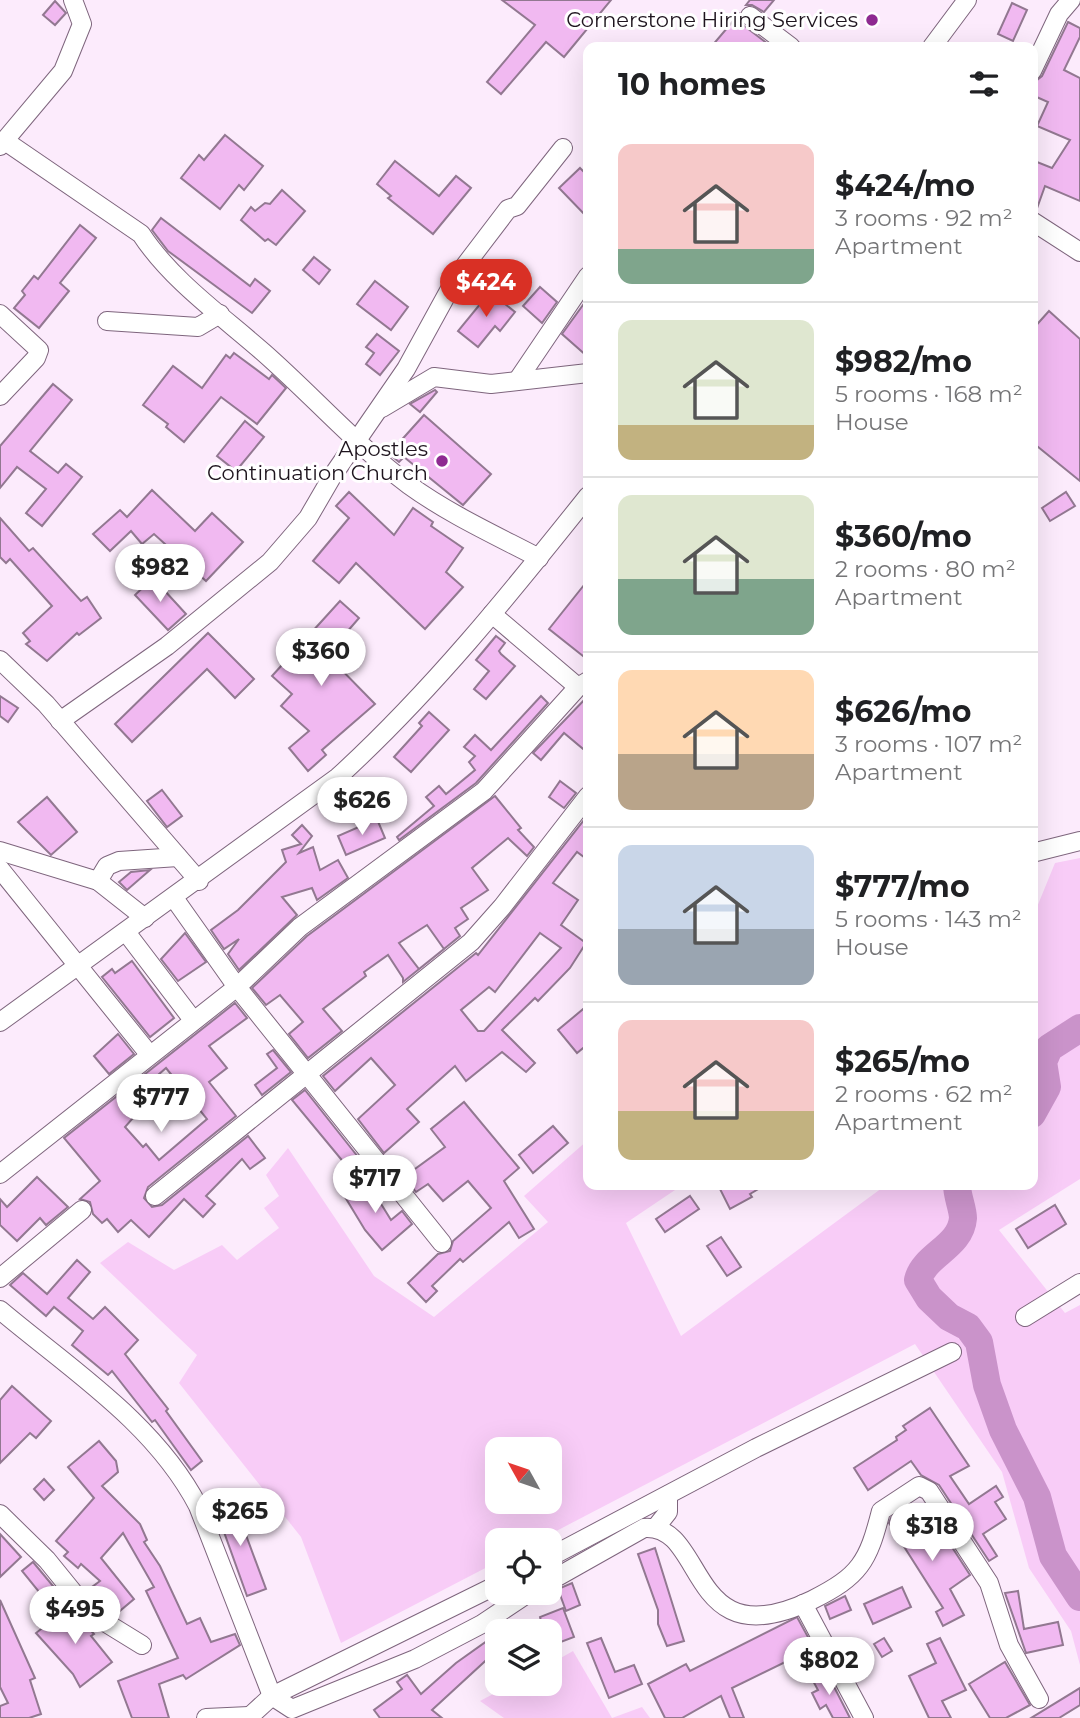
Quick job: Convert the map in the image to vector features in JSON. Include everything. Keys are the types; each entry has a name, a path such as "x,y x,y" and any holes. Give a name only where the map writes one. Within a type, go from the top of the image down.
{"street":[{"path":"73,0 82,24 63,71 2,144 141,234 156,254 220,314 418,492 539,558"},
{"path":"936,42 967,0"},
{"path":"1038,56 1044,41 1071,0"},
{"path":"750,16 784,42"},
{"path":"60,721 167,646 270,562 308,518 333,475 379,410 424,341 457,276 498,220 508,209 517,206 563,148"},
{"path":"1038,226 1080,252"},
{"path":"517,381 583,283"},
{"path":"0,314 40,350 36,358 0,396"},
{"path":"107,321 198,327 220,314"},
{"path":"379,410 434,377 491,384 583,374"},
{"path":"0,1022 338,777 374,744 492,614 583,502"},
{"path":"0,1174 237,987 300,927 485,791 583,684 492,614"},
{"path":"0,660 60,721 199,880"},
{"path":"155,1196 471,942 502,907 583,802"},
{"path":"1038,852 1080,841"},
{"path":"0,851 97,881 145,918"},
{"path":"97,881 107,866 119,861 178,858"},
{"path":"0,869 149,1054"},
{"path":"174,898 237,987 442,1243"},
{"path":"126,932 192,1020"},
{"path":"0,1278 82,1210"},
{"path":"1025,1317 1080,1283"},
{"path":"0,1310 102,1393 161,1452 183,1479 198,1506 272,1696 298,1713 424,1655 482,1624 510,1605"},
{"path":"562,1551 756,1448 952,1352"},
{"path":"562,1574 644,1528 656,1527 677,1541 709,1595 735,1612 751,1617 766,1615 803,1604 844,1584 860,1567 872,1544 881,1511 919,1486 929,1492 989,1583 1009,1645 1039,1699"},
{"path":"656,1527 668,1512 668,1495"},
{"path":"0,1514 47,1560 90,1613 142,1644"},
{"path":"206,1718 249,1717 272,1696 485,1591"},
{"path":"803,1604 864,1718"}],"shaded area":[{"path":"1080,858 1080,1179 999,1230 1065,1313 1080,1305 1080,1665 1071,1631 1029,1568 1002,1472 915,1344 562,1528 485,1528 485,1568 341,1643 301,1537 179,1383 197,1355 100,1263 128,1242 174,1270 222,1245 237,1260 279,1228 264,1208 279,1196 266,1175 288,1148 374,1276 434,1317 548,1222 524,1196 583,1144 583,1190 675,1190 626,1223 681,1336 879,1190 1038,1190 1038,905 1055,863"},
{"path":"573,1651 612,1718 504,1718 480,1701 489,1696 562,1696 562,1657"},
{"path":"642,1707 650,1718 612,1718"}],"building":[{"path":"502,0 611,0 564,57 546,42 501,94 487,82 535,25"},
{"path":"750,0 774,0 764,12 752,5 746,5"},
{"path":"55,1 66,13 55,25 43,15"},
{"path":"1012,3 1027,10 1013,41 998,34"},
{"path":"739,14 743,25 765,42 715,42"},
{"path":"1068,22 1080,28 1080,37 1064,70 1080,78 1080,201 1045,186 1038,205 1038,162 1052,168 1070,140 1038,126 1048,102 1038,98 1038,79"},
{"path":"225,135 263,166 244,190 239,185 220,209 181,178 199,155 204,160"},
{"path":"395,161 439,196 456,176 471,188 433,234 388,198 391,196 377,184"},
{"path":"580,168 583,171 583,213 559,188"},
{"path":"282,190 305,211 276,245 268,239 265,241 241,220 251,207 255,211 265,203 270,204"},
{"path":"161,218 250,286 255,279 270,291 252,313 168,251 152,230"},
{"path":"80,225 96,238 60,283 69,291 39,328 14,308 25,295 22,291 34,276 38,279"},
{"path":"314,257 330,270 319,284 303,270"},
{"path":"375,281 408,307 391,330 357,304"},
{"path":"540,287 557,302 542,323 523,306"},
{"path":"490,292 515,312 500,331 495,326 478,347 458,331"},
{"path":"583,305 583,353 562,334"},
{"path":"1049,311 1080,339 1080,481 1038,447 1038,323"},
{"path":"377,334 399,351 380,375 366,364 374,353 366,347"},
{"path":"234,353 269,379 272,375 286,388 257,424 221,397 184,442 166,427 168,424 143,405 173,366 202,388 226,355 230,358"},
{"path":"53,384 72,400 30,451 58,473 66,464 82,477 42,526 26,513 46,489 17,467 0,488 0,446"},
{"path":"435,390 437,392 420,412 410,404"},
{"name":"Apostles Continuation Church","path":"424,415 491,474 463,505 404,457 399,462 389,454"},
{"path":"245,421 264,437 236,471 217,456"},
{"path":"152,490 195,531 212,513 243,542 206,581 154,534 142,544 131,531 110,551 93,534 120,510 127,517"},
{"path":"349,492 394,535 413,508 433,522 431,526 463,548 446,572 463,587 425,629 356,563 339,583 313,561 349,518 336,506"},
{"path":"1066,492 1075,506 1050,521 1042,508"},
{"path":"0,518 29,551 33,548 81,601 87,597 101,618 79,635 77,633 47,661 26,644 30,641 23,633 52,606 10,559 6,563 0,557"},
{"path":"153,578 186,614 168,630 135,595"},
{"path":"583,586 583,656 549,629"},
{"path":"340,601 359,618 327,655 375,704 322,750 326,755 308,771 289,748 309,731 281,706 292,694 272,676"},
{"path":"208,633 254,679 235,698 207,669 132,742 115,724"},
{"path":"496,636 505,643 499,651 515,666 486,699 474,689 489,671 476,660"},
{"path":"0,696 18,708 8,722 0,716"},
{"path":"541,696 548,703 476,783 399,840 397,837 434,806 426,797 439,786 446,794 475,770 469,762 475,756 464,747 475,735 491,750"},
{"path":"583,701 583,749 564,733 541,760 533,753"},
{"path":"429,712 449,730 411,772 394,757 422,726 419,723"},
{"path":"560,781 576,793 564,808 549,797"},
{"path":"162,790 182,816 167,827 147,801"},
{"path":"495,796 521,828 518,830 534,847 527,856 508,838 472,868 488,890 461,908 468,919 455,928 460,936 444,949 427,925 399,943 419,969 403,982 388,955 364,972 366,976 323,1009 342,1031 308,1058 289,1034 303,1022 280,995 266,1005 252,988 307,936"},
{"path":"47,797 77,832 51,855 18,822"},
{"path":"377,819 385,838 346,855 338,836"},
{"path":"583,821 583,856 577,852 553,883 578,900 561,925 583,941 583,948 570,968 538,1001 535,998 502,1030 535,1063 526,1072 502,1052 466,1081 455,1066 407,1109 419,1122 384,1153 358,1119 395,1085 371,1058 335,1091 323,1076 476,953 478,955","holes":["540,933 561,948 484,1031 478,1031 461,1010 489,987 495,992"]},
{"path":"302,825 312,836 299,853 313,847 320,870 338,860 348,878 317,900 312,888 282,897 297,915 239,970 228,954 239,939 224,949 211,930 238,910 286,862 282,850 301,844 292,835"},
{"path":"150,870 127,890 119,882 131,872"},
{"path":"185,933 206,962 178,981 161,959"},
{"path":"132,961 174,1018 150,1037 102,977 112,969 115,973"},
{"path":"235,1003 247,1018 209,1046 227,1068 209,1082 236,1116 148,1187 144,1198 152,1207 162,1205 248,1136 265,1158 250,1169 242,1159 206,1196 215,1204 203,1217 184,1199 149,1237 131,1220 118,1232 107,1219 102,1223 93,1214 90,1202 80,1199 100,1181 64,1138","holes":["166,1068 207,1119 159,1160 146,1144 143,1147 125,1127 133,1118 124,1105"]},
{"path":"583,1009 583,1048 577,1053 558,1030"},
{"path":"118,1034 134,1054 109,1074 94,1056"},
{"path":"273,1050 291,1072 262,1095 255,1085 277,1068 267,1054"},
{"path":"305,1090 366,1167 355,1176 292,1100"},
{"path":"464,1102 519,1168 504,1181 534,1229 519,1238 509,1222 463,1262 460,1259 432,1286 437,1291 426,1302 408,1283 438,1254 450,1251 453,1241 491,1208 468,1181 443,1201 428,1184 416,1192 404,1177 445,1147 431,1129"},
{"path":"553,1126 568,1143 533,1173 519,1155"},
{"path":"37,1177 68,1207 46,1225 40,1218 17,1241 0,1225 0,1199 7,1207"},
{"path":"365,1178 391,1220 402,1211 412,1224 382,1250 365,1230 342,1192"},
{"path":"720,1190 757,1190 750,1194 752,1197 730,1209"},
{"path":"690,1196 699,1209 665,1232 656,1219"},
{"path":"1055,1205 1066,1224 1028,1248 1016,1229"},
{"path":"721,1237 741,1267 727,1276 707,1246"},
{"path":"77,1260 90,1272 68,1298 93,1319 105,1307 138,1340 125,1354 168,1409 166,1411 202,1461 191,1470 155,1420 152,1422 112,1371 108,1375 72,1345 83,1331 54,1307 46,1316 10,1285 23,1273 47,1294"},
{"path":"12,1386 51,1421 36,1438 30,1433 0,1463 0,1400"},
{"path":"930,1408 969,1466 950,1476 969,1504 996,1486 1003,1497 995,1502 1006,1519 983,1534 997,1556 989,1561 939,1485 921,1475 911,1461 868,1490 854,1468 897,1440 896,1437 906,1430 903,1426"},
{"path":"99,1441 116,1461 118,1472 102,1486 140,1524 147,1540 144,1542 160,1566 187,1624 200,1618 211,1642 235,1634 240,1645 186,1679 183,1675 159,1684 169,1718 132,1718 118,1681 178,1658 146,1591 154,1587 123,1533 101,1558 134,1599 115,1615 108,1606 104,1609 92,1598 98,1594 92,1587 100,1581 81,1564 78,1568 64,1556 68,1552 56,1541 94,1498 68,1467"},
{"path":"44,1479 54,1490 44,1500 34,1489"},
{"path":"233,1500 266,1589 247,1596 215,1507"},
{"path":"908,1507 936,1549 948,1541 970,1575 950,1589 964,1615 943,1626 936,1612 943,1608 889,1523 891,1518"},
{"path":"0,1534 21,1557 0,1577"},
{"path":"655,1548 684,1641 667,1646 658,1624 658,1610 638,1554"},
{"path":"33,1562 58,1592 48,1603 22,1571"},
{"path":"572,1583 580,1605 566,1611 562,1600 562,1587"},
{"path":"902,1587 911,1607 873,1624 864,1604"},
{"path":"1018,1591 1024,1629 1058,1622 1063,1645 1026,1653 1005,1593"},
{"path":"845,1596 851,1610 830,1619 825,1606"},
{"path":"0,1600 35,1678 30,1680 41,1714 29,1718 0,1718 0,1706 8,1703 0,1687"},
{"path":"70,1606 94,1634 91,1636 112,1662 80,1687 73,1674 36,1633"},
{"path":"563,1608 574,1637 562,1642 562,1619 540,1617"},
{"path":"797,1617 814,1648 732,1688 744,1718 730,1718 721,1696 682,1718 665,1718 648,1684 686,1664 690,1671"},
{"path":"601,1638 615,1672 634,1665 642,1684 609,1698 587,1643"},
{"path":"884,1638 892,1651 882,1657 874,1644"},
{"path":"940,1638 966,1690 942,1701 951,1718 929,1718 909,1676 936,1663 927,1644"},
{"path":"485,1642 485,1661 432,1710 442,1718 380,1718 374,1710 402,1689 397,1682 407,1675 421,1694 456,1663"},
{"path":"1005,1662 1030,1705 1006,1718 990,1718 969,1684"},
{"path":"827,1672 850,1718 833,1718 826,1705 820,1709 812,1693 818,1690 812,1679"},
{"path":"1080,1688 1080,1705 1059,1718 1031,1718"}],"waterway":[{"path":"1038,1103 1047,1087 1043,1062 1049,1048 1080,1028"},
{"path":"958,1190 963,1214 961,1228 949,1244 927,1264 918,1280 929,1298 949,1317 968,1327 979,1342 987,1385 1003,1430 1037,1497 1053,1556 1080,1597"}],"place":[{"name":"Cornerstone Hiring Services","path":"872,20"},
{"name":"Apostles Continuation Church","path":"442,461"}]}
